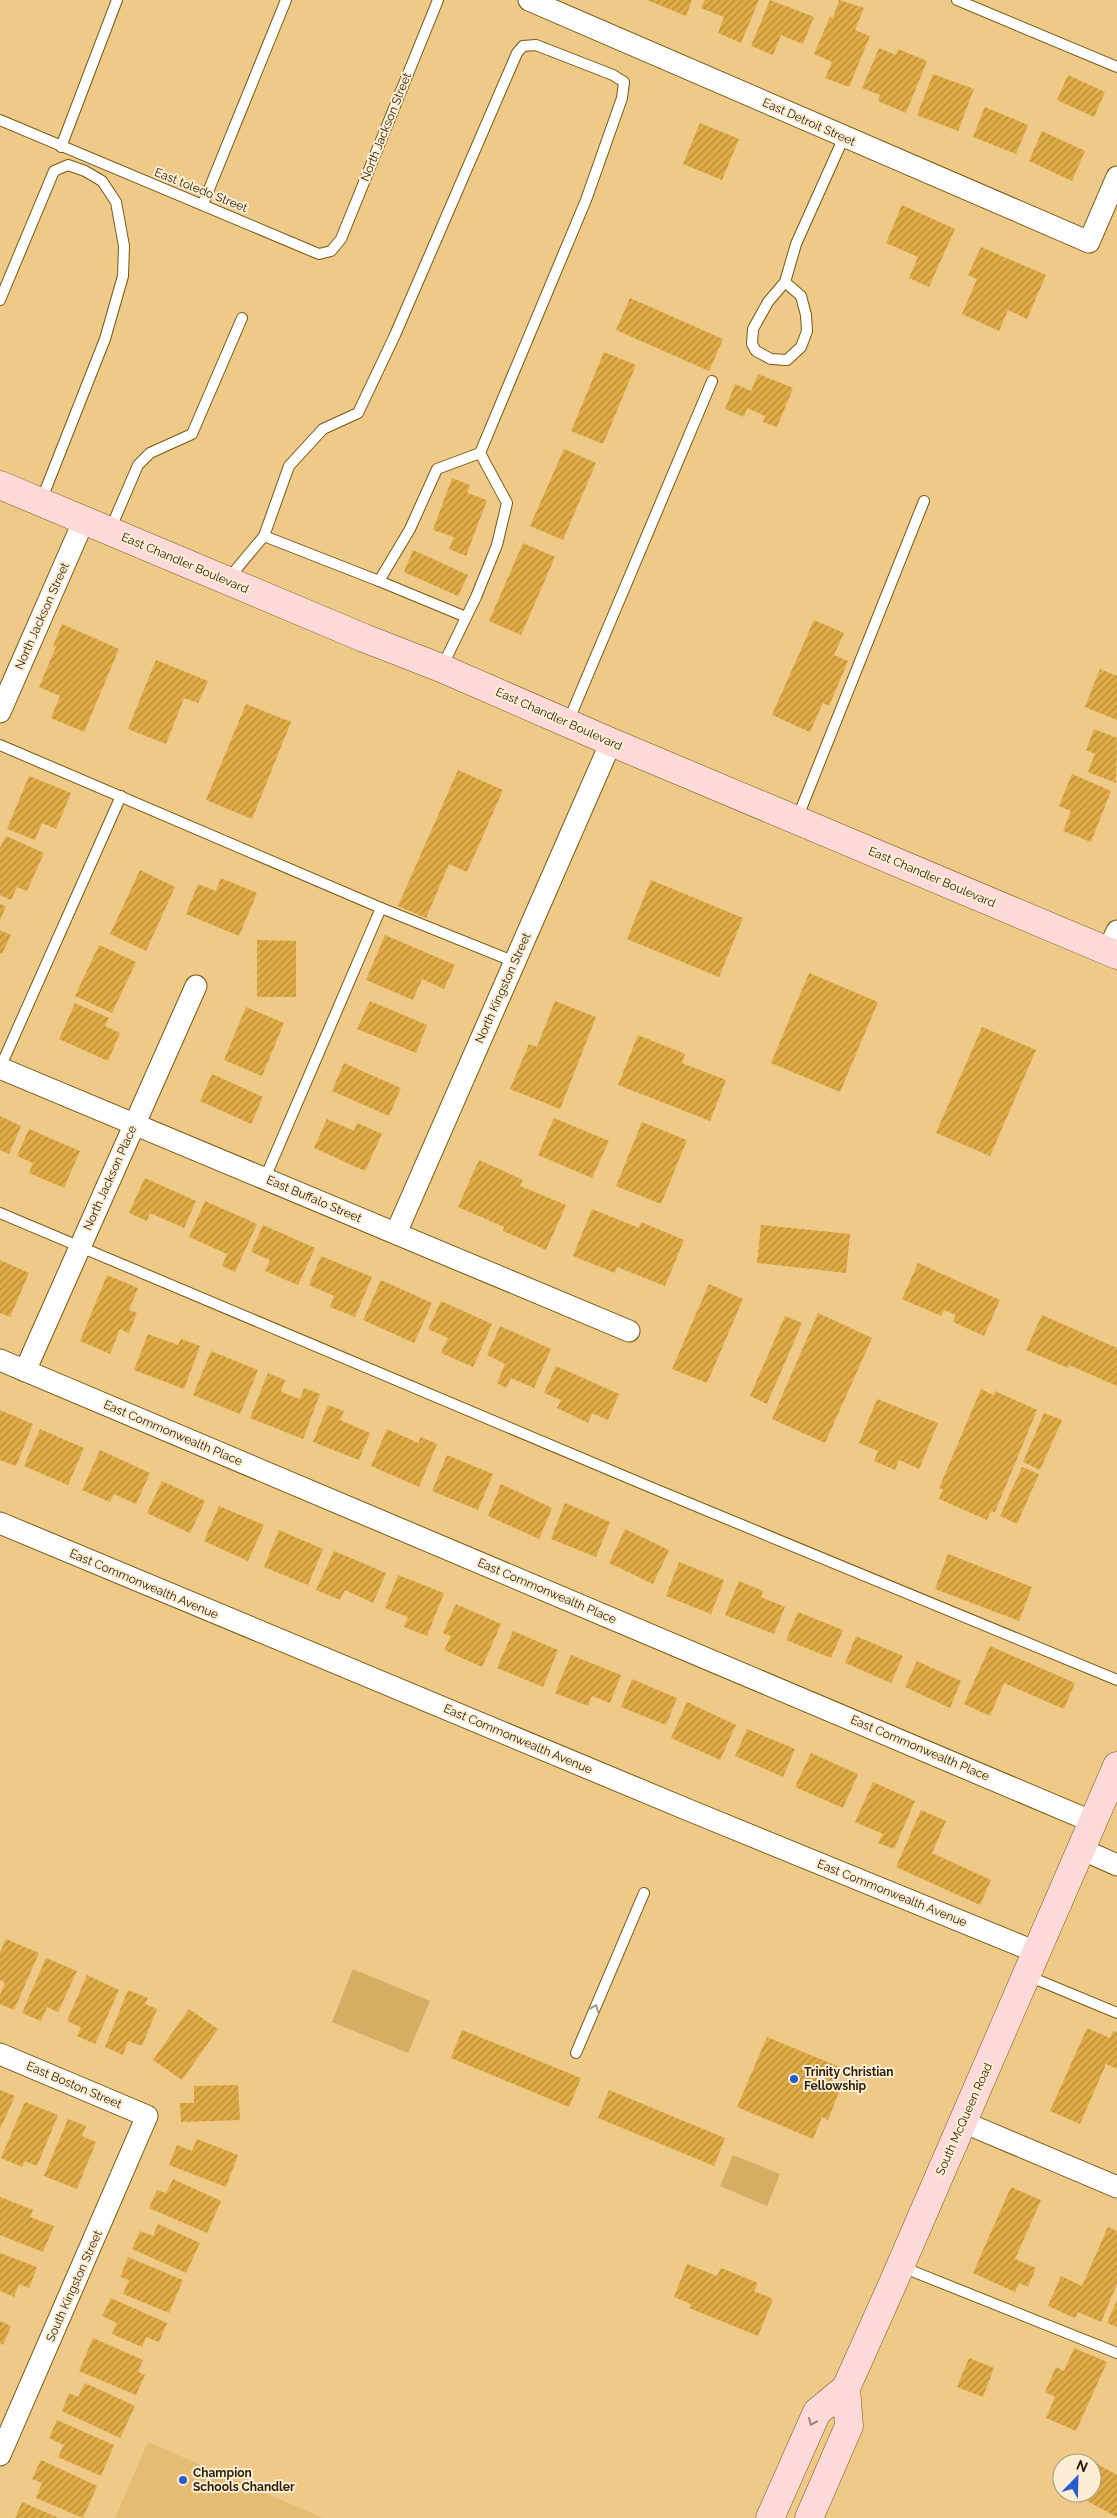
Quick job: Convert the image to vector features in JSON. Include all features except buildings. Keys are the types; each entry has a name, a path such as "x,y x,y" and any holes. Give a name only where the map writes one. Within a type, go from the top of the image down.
{"main road":[{"name":"East Chandler Boulevard","path":"0,485 441,668 797,820 1114,946"},
{"name":"South McQueen Road","path":"770,2518 816,2412 846,2388 1117,1766"},
{"name":"South McQueen Road","path":"809,2518 849,2426 846,2388"}],"street":[{"name":"East Detroit Street","path":"530,0 1089,242 1117,177"},
{"name":"North Jackson Street","path":"0,712 84,520"},
{"name":"North Kingston Street","path":"396,1233 611,742"},
{"name":"North Jackson Place","path":"25,1370 196,986"},
{"name":"East Buffalo Street","path":"0,1068 629,1331"},
{"name":"East Commonwealth Place","path":"0,1360 1093,1822"},
{"name":"East Commonwealth Avenue","path":"0,1523 705,1817 1031,1964"},
{"path":"1081,1849 1117,1865"},
{"name":"East Boston Street","path":"0,2054 148,2116"},
{"name":"South Kingston Street","path":"0,2455 148,2116"},
{"path":"963,2122 1117,2187"}],"lane":[{"path":"61,147 117,0"},
{"path":"203,204 286,0"},
{"name":"North Jackson Street","path":"331,251 341,239 438,0"},
{"path":"958,0 1117,67"},
{"path":"227,580 264,536 289,466 323,429 358,413 395,335 517,53 523,46 536,45 612,75 624,82 622,98 586,200 480,452 437,469 410,528 379,581"},
{"name":"East toledo Street","path":"0,120 319,254 331,251"},
{"path":"785,282 801,296 806,315 807,331 801,347 787,360 771,359 756,352 752,344 753,329 768,302 785,282 796,244 844,137"},
{"path":"0,300 54,171 68,165 85,171 102,181 116,202 124,246 123,276 106,339 41,502"},
{"path":"110,531 138,465 150,453 192,434 242,318"},
{"path":"568,723 712,382"},
{"path":"441,668 466,617 497,545 507,503 480,452"},
{"path":"797,820 924,501"},
{"path":"264,536 466,617"},
{"path":"0,745 381,908 515,962"},
{"path":"0,1068 121,796"},
{"path":"264,1178 381,908"},
{"path":"0,1213 650,1487 1117,1680"},
{"path":"576,2053 644,1893"},
{"path":"1031,1964 1117,2012"},
{"path":"900,2266 1117,2353"}],"shaded area":[{"path":"353,1969 430,2001 408,2053 332,2022"},
{"path":"733,2155 780,2174 767,2206 720,2186"},
{"name":"Champion Schools Chandler","path":"148,2442 323,2518 115,2518"}],"place":[{"name":"Trinity Christian Fellowship","path":"794,2079"},
{"name":"Champion Schools Chandler","path":"183,2480"}]}
